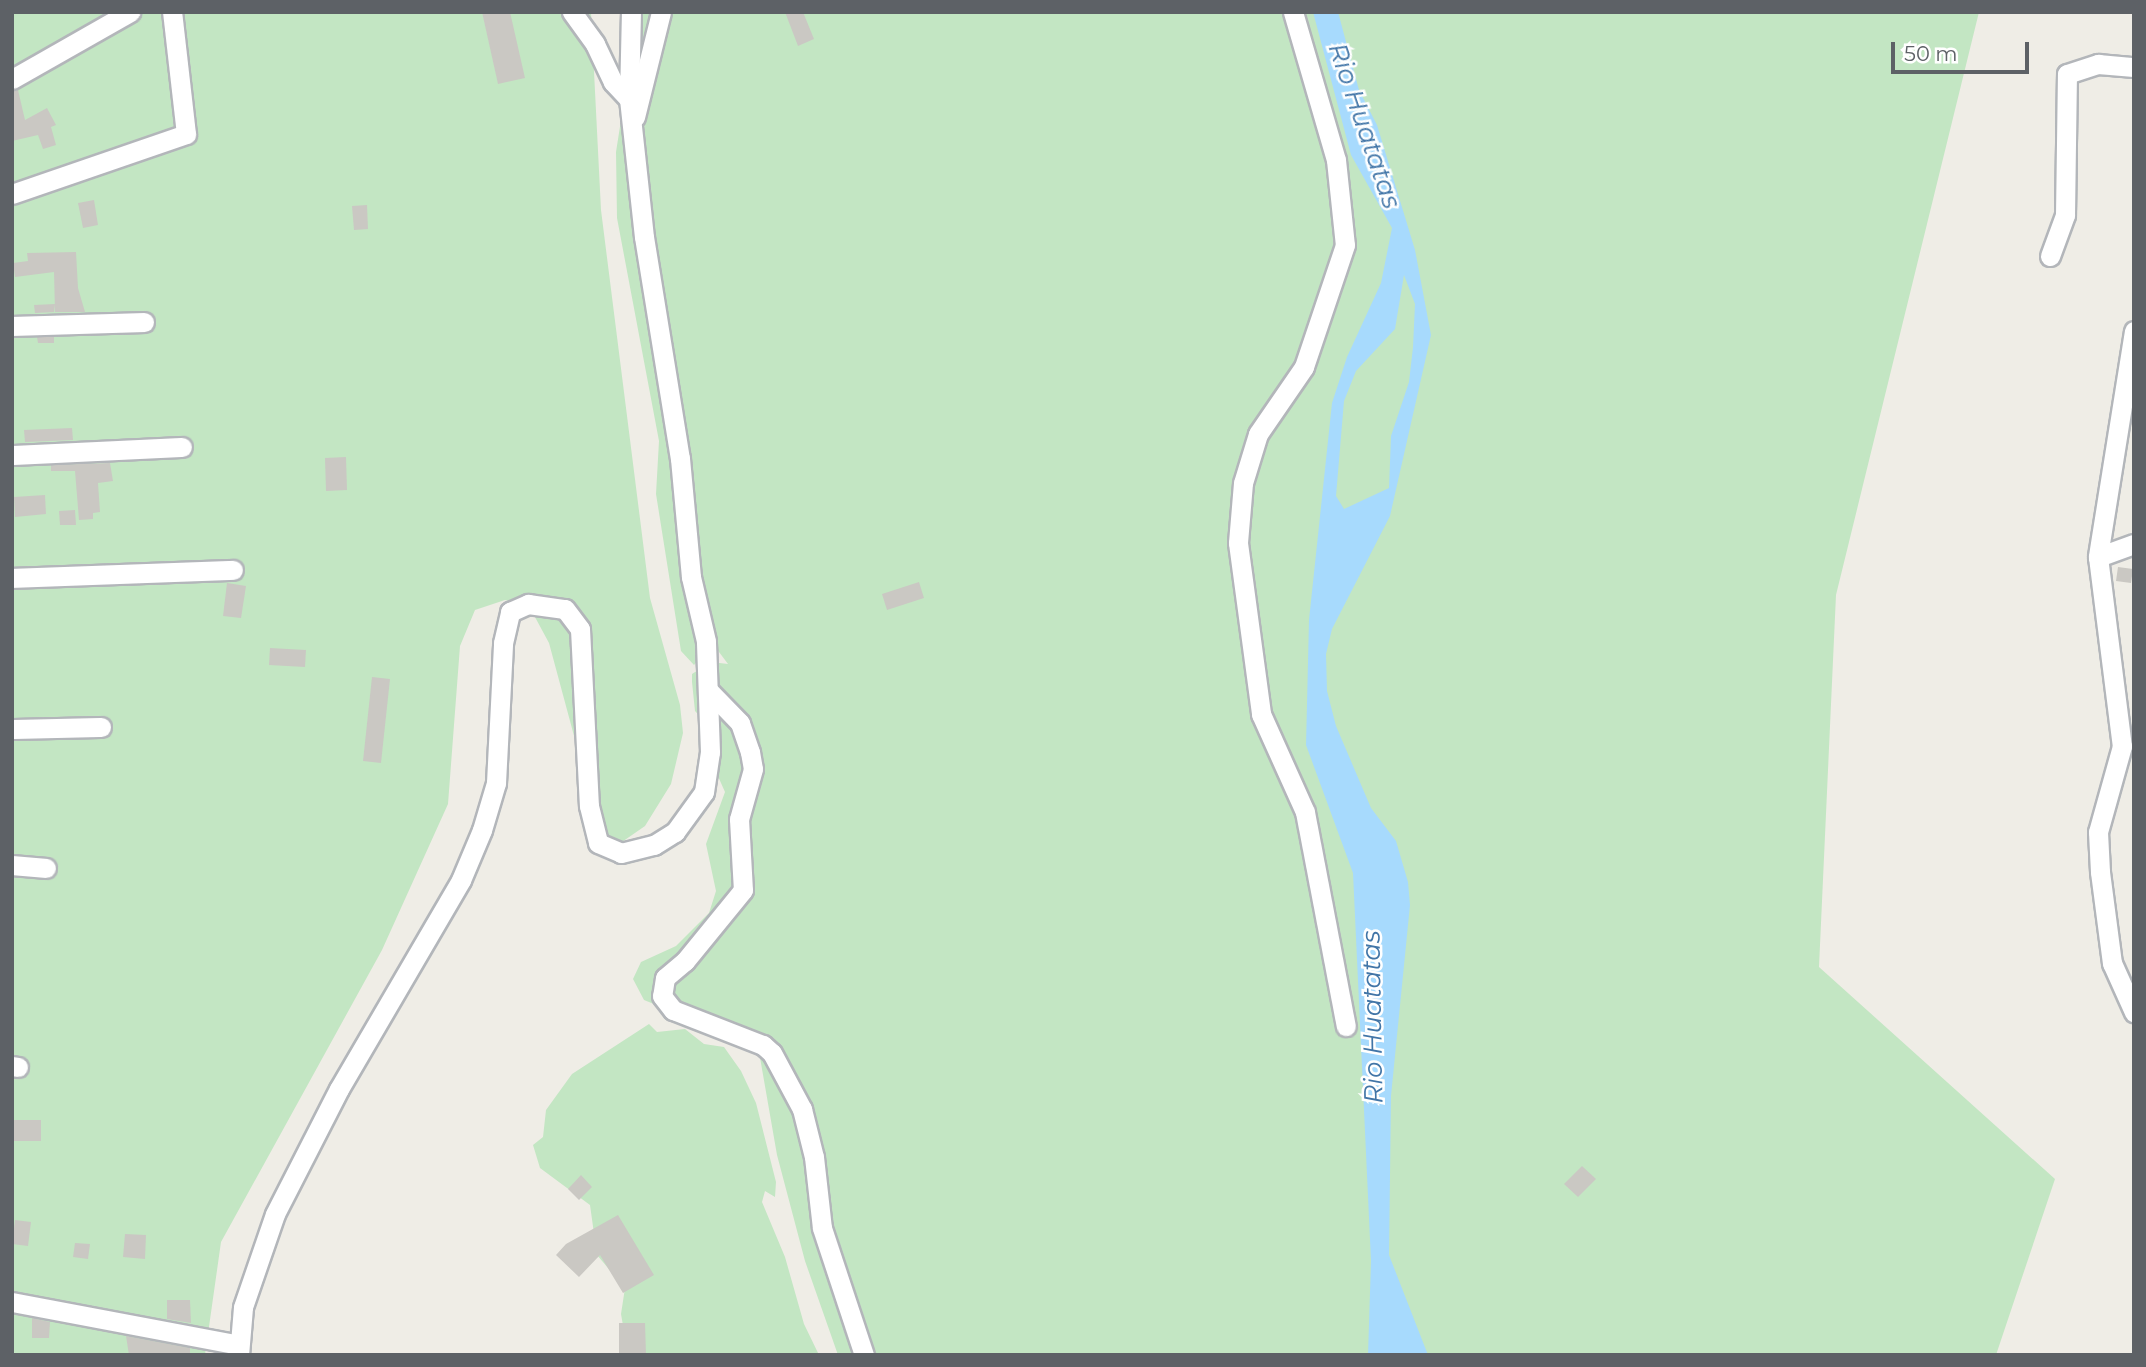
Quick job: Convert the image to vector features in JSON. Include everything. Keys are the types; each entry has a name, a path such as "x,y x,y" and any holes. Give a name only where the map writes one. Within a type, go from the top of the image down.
{"street":[{"path":"12,79 130,12"},
{"path":"12,194 186,134 172,12"},
{"path":"572,12 595,44 613,82 629,99"},
{"path":"12,1301 239,1350 254,1264 275,1213 339,1089 461,880 482,830 496,783 503,643 510,612 528,604 565,609 580,629 589,806 598,843 608,851 639,852 654,845 693,813 704,792 710,752 710,692 632,128 629,99 631,12"},
{"path":"632,128 661,12"},
{"path":"1293,12 1336,160 1345,245 1304,367 1258,434 1243,483 1238,543 1261,714 1304,812 1346,1026"},
{"path":"2050,256 2066,203 2067,74 2083,66 2134,66"},
{"path":"12,327 144,322"},
{"path":"2134,331 2098,557 2128,748 2098,832 2107,944 2122,992 2134,1012"},
{"path":"12,455 182,447"},
{"path":"2098,557 2134,544"},
{"path":"12,578 233,570"},
{"path":"710,692 740,723 753,769 739,819 743,890 685,961 665,978 662,996 673,1010 763,1045 772,1053 802,1109 814,1157 822,1228 864,1355"},
{"path":"12,729 101,727"},
{"path":"12,865 46,868"}],"green space":[{"path":"12,12 591,12 601,210 650,598 680,705 683,733 671,784 645,826 619,844 601,836 549,643 529,606 505,600 475,610 460,646 448,804 382,950 221,1242 205,1355 12,1355"},
{"path":"638,12 1979,12 1836,595 1819,967 2055,1179 1996,1355 838,1355 805,1261 777,1155 758,1046 644,1000 633,979 641,962 676,946 709,913 716,891 706,844 725,792 709,756 708,725 695,711 692,674 711,662 728,664 713,644 694,665 681,651 656,494 659,441 617,218 616,152"},
{"path":"649,1024 657,1032 685,1029 704,1044 724,1047 741,1071 756,1103 776,1182 775,1197 765,1191 762,1202 785,1257 804,1324 819,1355 638,1355 625,1337 621,1314 625,1288 597,1255 590,1205 540,1168 533,1145 543,1137 546,1110 572,1074"}],"water":[{"name":"Rio Huatatas","path":"1313,12 1338,12 1359,90 1377,125 1415,250 1431,335 1390,516 1332,629 1326,654 1327,691 1336,726 1371,808 1396,841 1408,882 1410,905 1391,1096 1389,1255 1428,1355 1368,1355 1371,1261 1353,873 1306,745 1309,620 1332,403 1347,357 1381,283 1392,228 1351,155","holes":["1404,275 1415,304 1409,382 1391,436 1389,488 1344,509 1336,496 1344,401 1356,371 1395,329"]}],"building":[{"path":"482,12 510,12 525,78 498,84"},
{"path":"785,12 803,12 814,39 798,46"},
{"path":"18,90 25,120 47,108 56,125 51,127 56,145 43,149 38,135 12,141 12,91"},
{"path":"94,200 98,225 83,228 78,203"},
{"path":"367,205 368,229 354,230 352,206"},
{"path":"76,252 78,288 85,312 55,312 54,272 15,277 13,263 28,261 27,253"},
{"path":"55,304 54,312 35,313 34,305"},
{"path":"37,337 54,337 54,343 38,343"},
{"path":"72,428 73,440 25,442 24,430"},
{"path":"346,457 347,490 326,491 325,458"},
{"path":"110,463 113,481 98,483 100,512 93,513 93,519 79,520 75,471 51,471 51,465"},
{"path":"45,495 46,514 15,517 14,497"},
{"path":"75,510 76,525 60,525 59,511"},
{"path":"2118,567 2133,569 2131,583 2116,581"},
{"path":"919,582 924,598 887,610 882,594"},
{"path":"227,583 246,586 241,618 223,616"},
{"path":"270,648 306,650 305,667 269,665"},
{"path":"372,677 390,679 381,763 363,761"},
{"path":"12,1120 41,1120 41,1141 12,1141"},
{"path":"1582,1166 1596,1179 1578,1197 1564,1184"},
{"path":"581,1175 592,1187 579,1200 568,1189"},
{"path":"618,1215 654,1275 623,1293 600,1255 579,1277 556,1255 566,1244"},
{"path":"15,1220 31,1222 28,1246 12,1244"},
{"path":"125,1234 146,1235 145,1259 123,1257"},
{"path":"75,1243 90,1244 88,1259 73,1257"},
{"path":"167,1300 190,1300 191,1323 167,1319"},
{"path":"32,1318 50,1322 49,1338 32,1338"},
{"path":"619,1323 645,1323 646,1355 619,1355"},
{"path":"126,1336 190,1348 190,1355 129,1355"}]}
